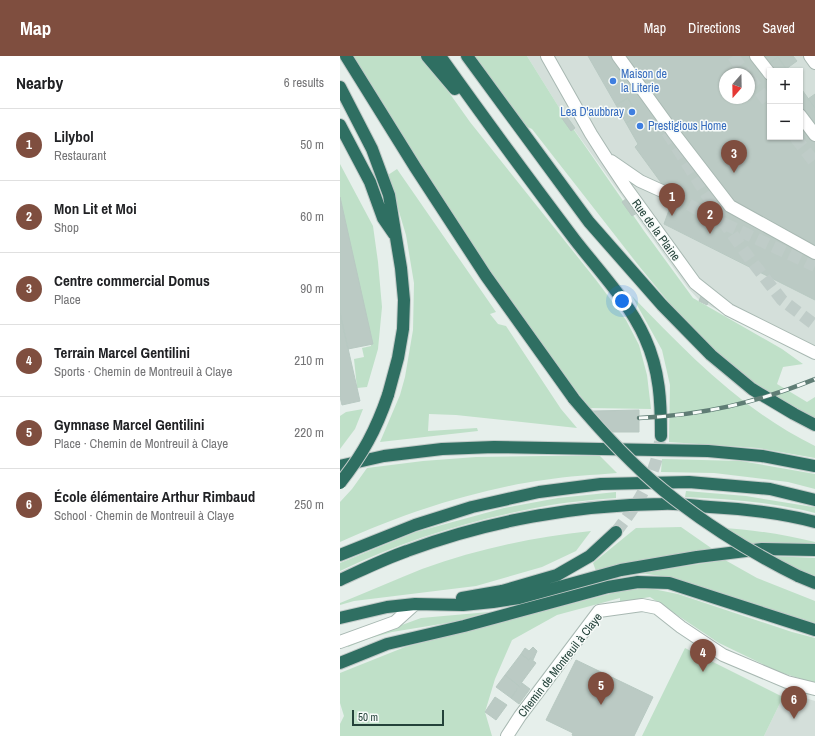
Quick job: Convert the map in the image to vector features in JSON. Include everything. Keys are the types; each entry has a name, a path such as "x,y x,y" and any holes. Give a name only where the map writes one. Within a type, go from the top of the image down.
{"highway":[{"path":"346,56 415,167 486,276 574,399 599,429 662,489 690,512 722,534 762,558 815,584"},
{"path":"427,56 492,130"},
{"path":"440,56 492,130 575,240 623,300 645,338 656,369 661,405 661,436"},
{"path":"467,56 589,222 662,305 711,355 752,389 815,425"},
{"path":"340,86 372,149 389,195 401,268 404,300 403,329 398,358 380,418 367,445 340,483"},
{"path":"340,125 370,182 383,218 396,236"},
{"path":"340,466 384,456 442,449 494,447 708,451 762,456 815,466"},
{"path":"340,555 415,524 472,507 539,492 601,484 689,482 770,489 815,500"},
{"path":"340,580 406,551 468,532 535,516 596,507 663,504 747,509 798,517 815,522"},
{"path":"340,618 387,607 427,603 502,591 557,574 590,556 616,532"},
{"path":"427,603 463,605 519,598 622,570 697,557 762,549 815,550"},
{"path":"340,663 388,644 464,626 608,587 638,582 668,583 815,630"}],"street":[{"name":"Rue de la Plaine","path":"547,56 591,134 627,189 695,283 729,310 815,353"},
{"path":"618,56 730,206 815,253"},
{"path":"756,56 767,70"},
{"path":"810,56 815,63"},
{"path":"803,119 815,135"},
{"path":"606,156 640,181 673,196"},
{"path":"340,642 395,622 415,604"},
{"name":"Chemin de Montreuil à Claye","path":"507,736 520,716 599,611 642,605 657,608 681,627 723,655 786,682 815,689"}],"shaded area":[{"path":"527,56 815,56 815,360 700,301 688,288 565,117"},
{"path":"783,693 788,698 795,701 802,697 815,701 815,736 764,736 783,697"}],"green space":[{"path":"352,56 423,56 470,122 626,320 639,345 647,375 651,409 590,408 541,346 446,208"},
{"path":"474,56 527,56 565,117 644,231 693,298 782,349 803,364 783,367 777,384 807,402 815,397 815,421 787,407 729,364 675,310 532,129 525,126"},
{"path":"340,164 373,226 382,307 378,349 367,387 357,388 354,359 364,357 362,348 371,346 340,197"},
{"path":"397,169 496,312 490,314 498,324 506,326 561,409 577,428 456,415 429,414 428,431 477,428 478,431 380,442 400,395 405,377 413,330 414,283 406,235 388,175"},
{"path":"632,296 695,359 740,398 789,432 815,446 815,458 758,448 669,442 670,385 662,350"},
{"path":"363,409 355,429 340,449 340,416 346,412"},
{"path":"600,456 617,473 518,484 466,496 414,512 340,542 340,502 352,489 367,468 423,461 476,457"},
{"path":"662,459 741,461 815,474 815,489 788,482 714,473 661,472"},
{"path":"686,491 746,496 815,507 815,513 783,506 751,502 685,497"},
{"path":"616,492 616,498 549,505 489,518 438,532 389,550 340,571 340,563 416,532 504,508 558,498"},
{"path":"681,527 714,550 596,571 593,563 636,528"},
{"path":"720,528 780,535 815,542 815,545 752,546"},
{"path":"591,531 576,551 542,567 476,586 354,601 340,605 340,603 412,573 463,555 527,540"},
{"path":"771,556 815,558 815,579"},
{"path":"725,560 757,578 815,601 815,623 783,614 675,578 640,573"},
{"path":"648,588 678,594 792,632 815,638 815,683 779,672 719,643 650,597 620,602 620,598 557,615 512,640 495,679 485,712 492,736 340,736 340,724 344,716 340,703 340,673 405,647 621,591"},
{"path":"489,612 453,622 392,632 348,647 347,645 421,618"},
{"path":"685,648 783,697 764,736 642,736"}],"building":[{"path":"588,56 762,56 768,64 778,57 786,68 767,68 767,140 803,140 803,91 815,108 815,300 664,224 673,199 635,147 638,144 626,123 638,116 628,98 616,105"},
{"path":"762,56 793,56 797,61 787,68 785,68 778,57 768,64"},
{"path":"815,94 815,108 808,99"},
{"path":"628,98 638,116 626,123 616,105"},
{"path":"565,114 575,128 571,131 561,117"},
{"path":"340,197 373,344 348,349 340,313"},
{"path":"627,198 637,213 632,216 622,202"},
{"path":"701,296 709,300 707,305 699,301"},
{"path":"340,313 360,401 342,405 340,397"},
{"path":"639,410 639,432 612,432 593,411"},
{"path":"533,647 537,651 533,660 530,658 529,660 521,654 525,648 529,651"},
{"path":"521,654 529,660 530,658 536,663 519,686 505,675"},
{"path":"576,660 653,697 634,736 574,736 572,735 573,733 546,720"},
{"path":"505,675 519,686 511,698 496,687"},
{"path":"522,683 530,689 519,704 511,698"},
{"path":"495,697 507,705 496,720 485,712"}],"tunnel":[{"path":"733,56 742,68"},
{"path":"755,85 769,104"},
{"path":"667,132 725,224 815,266"},
{"path":"797,140 815,163"},
{"path":"673,196 725,224 782,300 815,325"},
{"path":"616,532 648,483 658,454 661,436"}],"railway":[{"path":"639,418 707,411 772,395 815,379"}],"place":[{"name":"Maison de la Literie","path":"613,81"},
{"name":"Lea D'aubbray","path":"632,112"},
{"name":"Prestigious Home","path":"640,126"},
{"name":"Centre commercial Domus","path":"734,173"},
{"name":"Lilybol","path":"672,216"},
{"name":"Mon Lit et Moi","path":"710,234"},
{"name":"Terrain Marcel Gentilini","path":"703,672"},
{"name":"Gymnase Marcel Gentilini","path":"601,705"},
{"name":"École élémentaire Arthur Rimbaud","path":"794,719"}]}
